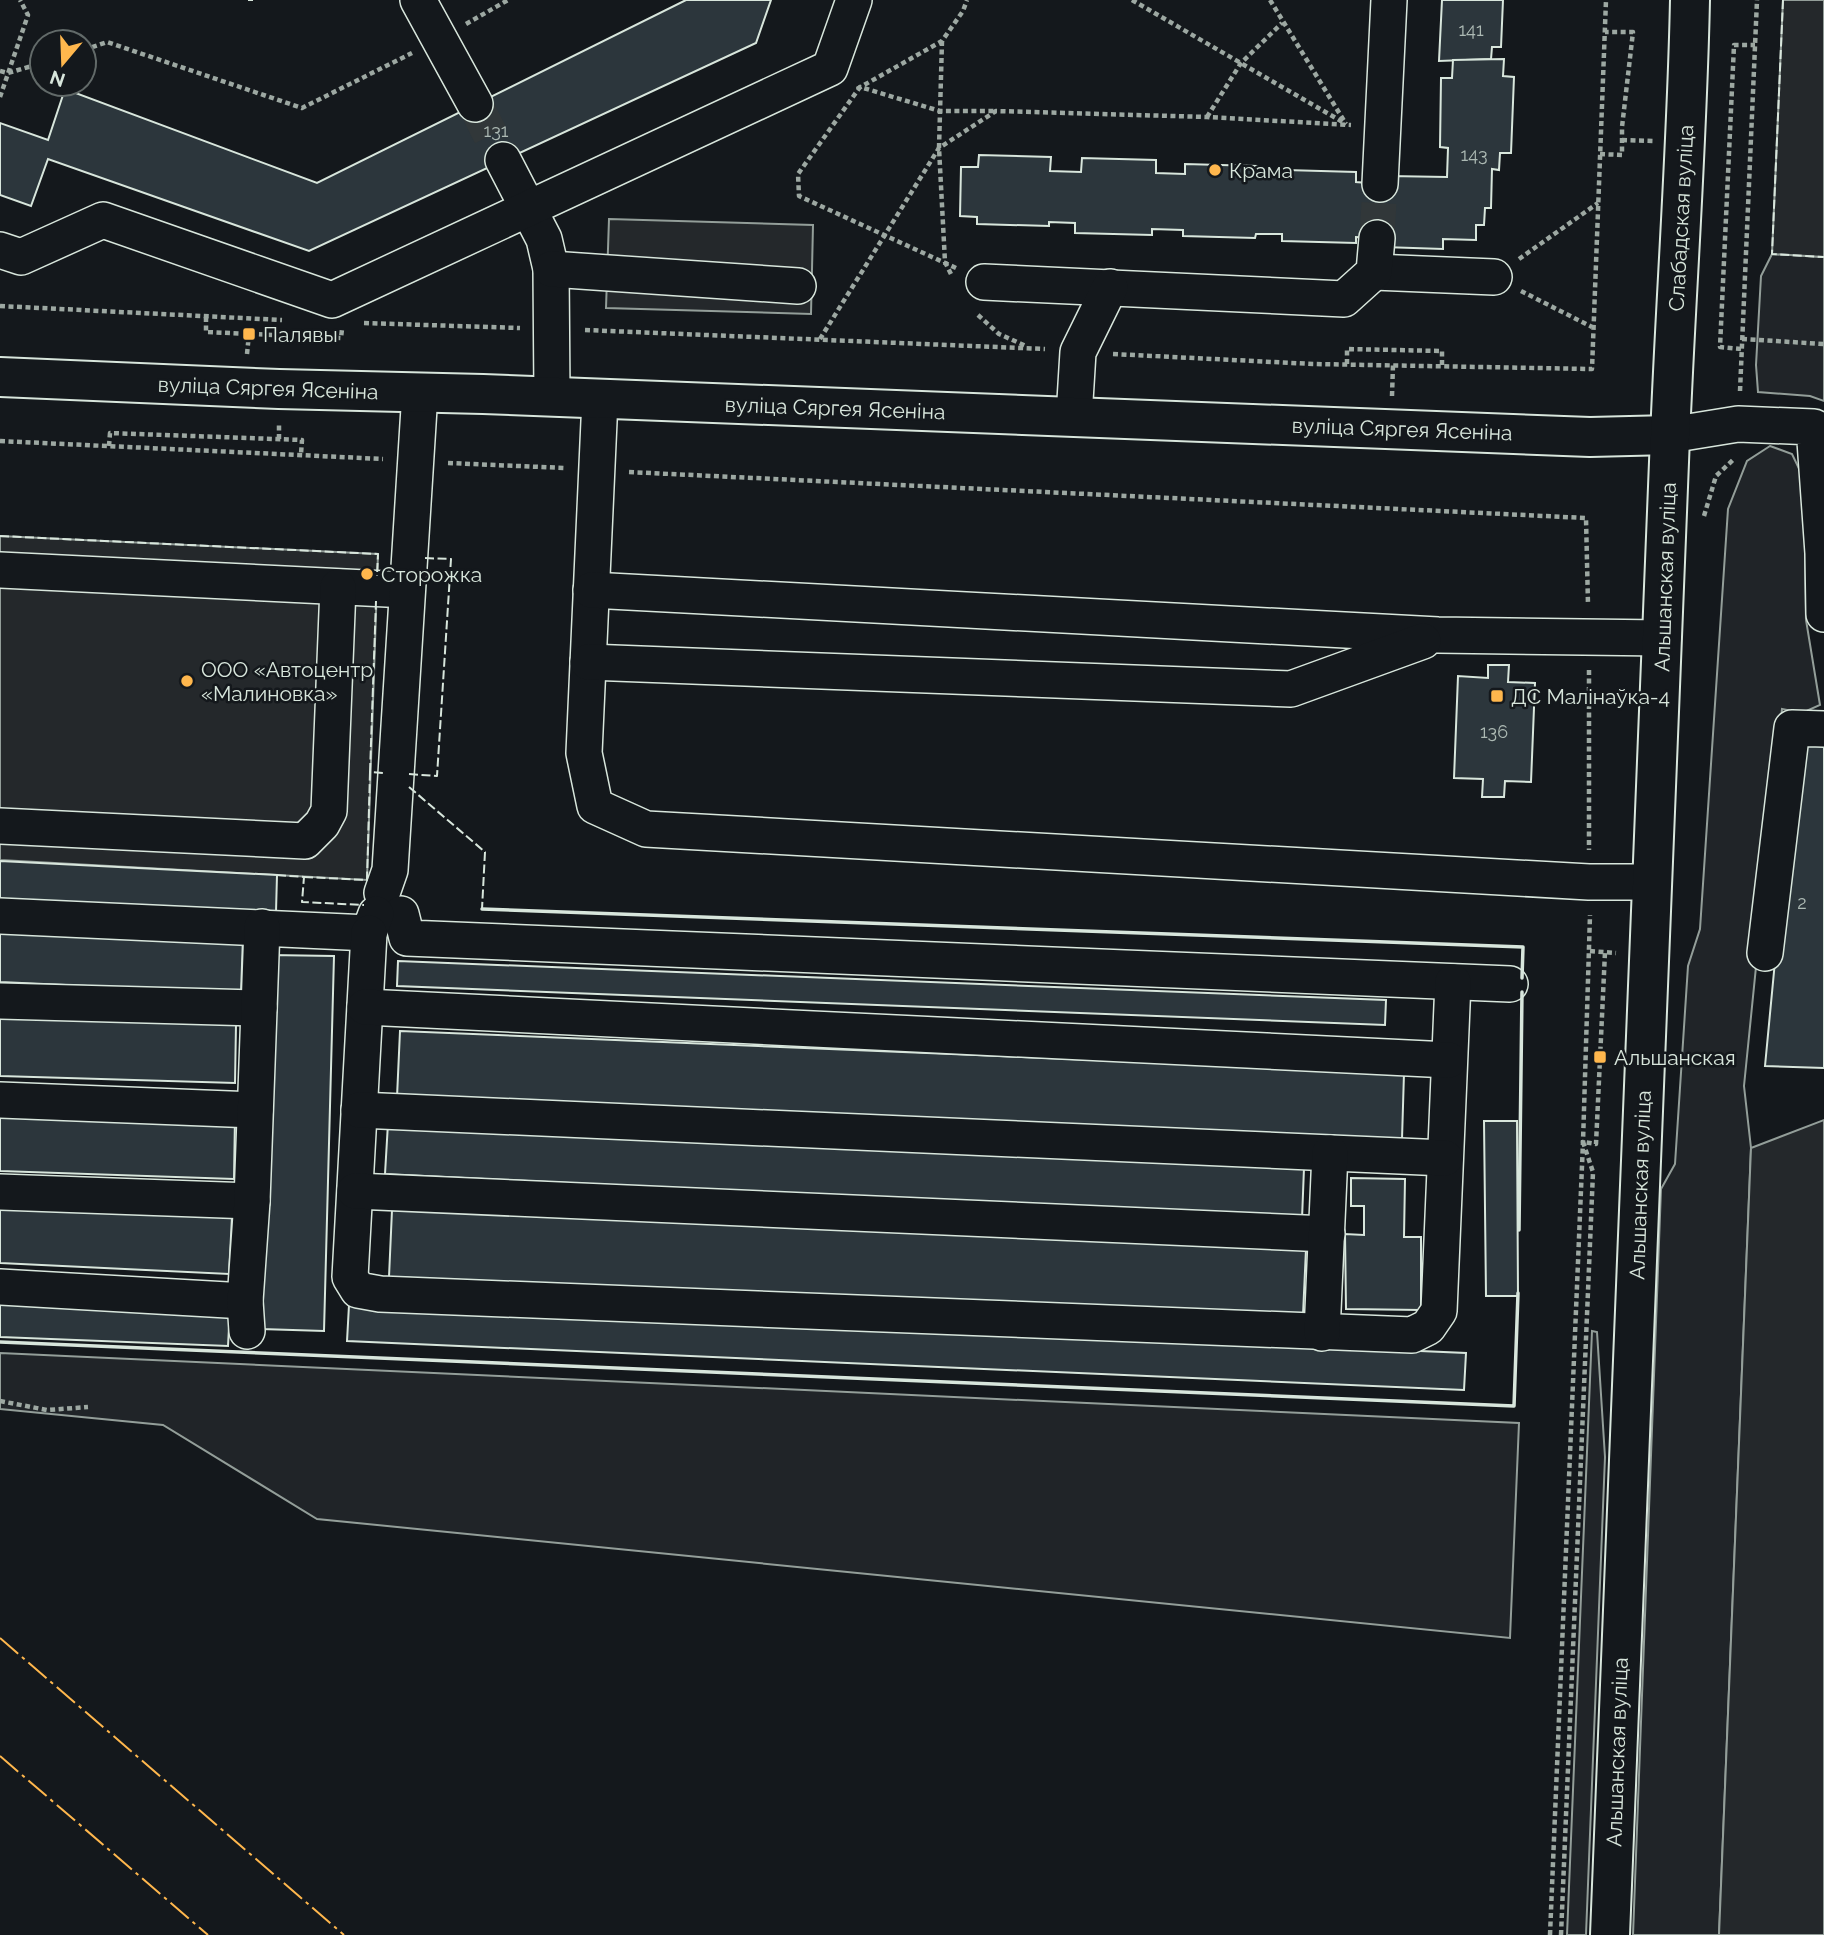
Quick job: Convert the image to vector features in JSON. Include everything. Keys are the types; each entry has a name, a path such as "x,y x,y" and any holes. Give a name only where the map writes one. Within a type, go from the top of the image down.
{"main road":[{"name":"Слабадская вуліца","path":"1670,435 1690,0"},
{"name":"вуліца Сяргея Ясеніна","path":"0,377 74,382 552,396 1590,437 1670,435"},
{"name":"Альшанская вуліца","path":"1609,1935 1670,435"}],"lane":[{"path":"418,0 475,104"},
{"path":"0,250 21,257 103,220 332,300 830,68 854,0"},
{"path":"1380,184 1389,0"},
{"path":"503,160 544,239 551,269 552,396"},
{"path":"984,282 1344,299 1374,272 1377,238"},
{"path":"551,269 798,286"},
{"path":"1374,272 1494,277"},
{"path":"1074,417 1078,352 1110,287"},
{"path":"420,392 386,903 365,1007 350,1276 358,1290 380,1294 1412,1335 1428,1327 1439,1311 1453,982"},
{"path":"600,399 584,753 595,806 646,829 1589,882 1652,882"},
{"path":"1670,435 1738,424 1819,429 1824,614"},
{"path":"0,570 407,590"},
{"path":"0,826 305,841 322,824 329,811 338,587"},
{"path":"592,590 1438,635 1663,638"},
{"path":"588,662 1291,689 1438,635"},
{"path":"1765,953 1792,728 1824,729"},
{"path":"0,916 262,927 386,903"},
{"path":"386,903 407,938 1510,984"},
{"path":"0,1287 246,1316 262,927"},
{"path":"0,1001 259,1008"},
{"path":"365,1007 1449,1060"},
{"path":"0,1100 256,1110"},
{"path":"359,1110 1445,1158"},
{"path":"1322,1332 1330,1153"},
{"path":"355,1191 1326,1234"},
{"path":"0,1192 252,1201"}],"path":[{"path":"0,97 28,15 20,0"},
{"path":"98,46 107,43 302,108 439,39 508,0"},
{"path":"963,11 967,0"},
{"path":"1132,0 1346,125"},
{"path":"1270,0 1346,125"},
{"path":"355,323 1030,348 1347,364 1592,369 1606,0"},
{"path":"1757,0 1742,339 1824,344"},
{"path":"1207,117 1241,63 1283,23"},
{"path":"1600,154 1622,155 1622,127 1633,32 1605,32"},
{"path":"942,41 939,148 945,262"},
{"path":"1741,349 1720,347 1720,335 1734,45 1755,45"},
{"path":"0,71 8,74 28,68"},
{"path":"984,282 799,196 798,174 860,87 940,111 1207,117 1383,127"},
{"path":"819,340 939,148 996,111"},
{"path":"1592,327 1494,277 1598,203"},
{"path":"0,306 288,320"},
{"path":"206,317 206,332 341,338"},
{"path":"1347,364 1347,349 1442,351 1442,366"},
{"path":"109,446 110,433 302,440 302,454"},
{"path":"0,441 1586,518 1590,951 1550,1935"},
{"path":"1583,1142 1596,1144 1605,952"},
{"path":"1561,1935 1593,1172 1583,1142"},
{"path":"0,1401 47,1409 88,1407"}],"shaded area":[{"path":"1783,0 1824,0 1824,257 1772,254"},
{"path":"609,219 813,225 811,314 606,308"},
{"path":"1772,254 1824,257 1824,401 1810,396 1758,392 1756,365 1761,276"},
{"path":"1770,446 1792,454 1804,479 1806,620 1820,705 1802,713 1782,709 1744,1086 1751,1148 1719,1935 1633,1935 1661,1189 1675,1164 1688,966 1700,929 1728,509 1747,461"},
{"name":"ООО «Автоцентр «Малиновка»","path":"0,536 378,554 367,880 0,860"},
{"path":"1824,1120 1824,1935 1719,1935 1751,1148"},
{"path":"1592,1331 1597,1332 1605,1457 1586,1935 1567,1935"},
{"path":"0,1353 1519,1423 1510,1638 317,1519 163,1425 0,1409"}],"building":[{"path":"686,0 771,0 756,43 309,251 48,159 31,206 0,195 0,123 48,140 62,98 89,98 317,183"},
{"path":"1442,0 1503,0 1501,47 1492,47 1491,59 1439,61"},
{"path":"1504,59 1503,76 1514,77 1511,153 1500,153 1499,170 1492,169 1491,208 1485,208 1484,225 1476,225 1476,240 1443,239 1443,249 1383,247 1377,238 1356,237 1356,243 1282,241 1282,234 1256,234 1255,238 1183,236 1183,230 1152,229 1152,235 1075,233 1075,223 1049,222 1049,226 977,224 977,217 960,216 961,167 978,167 979,155 1051,157 1050,171 1081,172 1082,158 1156,160 1156,173 1185,174 1185,164 1257,166 1257,175 1286,176 1286,170 1356,172 1356,182 1380,184 1389,176 1447,177 1448,148 1440,147 1441,78 1452,78 1453,60"},
{"path":"1488,665 1509,665 1508,682 1535,683 1531,782 1505,781 1504,797 1482,797 1483,779 1454,778 1458,676 1488,678"},
{"path":"1796,741 1824,742 1824,1068 1765,1066"},
{"path":"0,861 277,875 276,912 0,901"},
{"path":"0,926 243,937 241,993 0,982"},
{"path":"270,955 334,956 324,1331 261,1329"},
{"path":"398,961 1386,1000 1385,1025 397,986"},
{"path":"0,1017 236,1024 235,1083 0,1076"},
{"path":"400,1031 1404,1073 1402,1139 397,1097"},
{"path":"0,1108 235,1116 234,1179 0,1171"},
{"path":"1484,1121 1517,1121 1518,1296 1486,1296"},
{"path":"388,1123 1304,1168 1302,1219 385,1174"},
{"path":"1351,1178 1405,1179 1404,1237 1421,1237 1421,1310 1346,1309 1345,1234 1364,1235 1364,1206 1351,1206"},
{"path":"0,1206 232,1217 229,1274 0,1263"},
{"path":"392,1210 1306,1249 1303,1315 389,1277"},
{"path":"0,1297 230,1309 228,1346 0,1337"},
{"path":"349,1305 1466,1353 1464,1390 347,1341"}],"tunnel":[{"path":"475,104 503,160"},
{"path":"1377,238 1380,184"}],"fence":[{"path":"248,0 253,0"},
{"path":"1783,0 1772,254 1824,257"},
{"path":"0,536 378,554 377,576"},
{"path":"409,774 437,776 451,559 423,558"},
{"path":"370,772 376,601"},
{"path":"304,877 367,880 370,772 384,773"},
{"path":"409,787 485,852 482,909"},
{"path":"277,875 304,877 302,902 364,905"}],"wall":[{"path":"482,909 1523,947 1522,978"},
{"path":"1519,1230 1522,992"},
{"path":"0,1342 1514,1406 1518,1293"}],"power":[{"path":"0,1638 344,1935"},
{"path":"0,1756 208,1935"}],"place":[{"name":"Крама","path":"1215,170"},
{"name":"Палявы","path":"249,334"},
{"name":"Сторожка","path":"367,574"},
{"name":"ООО «Автоцентр «Малиновка»","path":"187,681"},
{"name":"ДС Малінаўка-4","path":"1497,696"},
{"name":"Альшанская","path":"1600,1057"}]}
